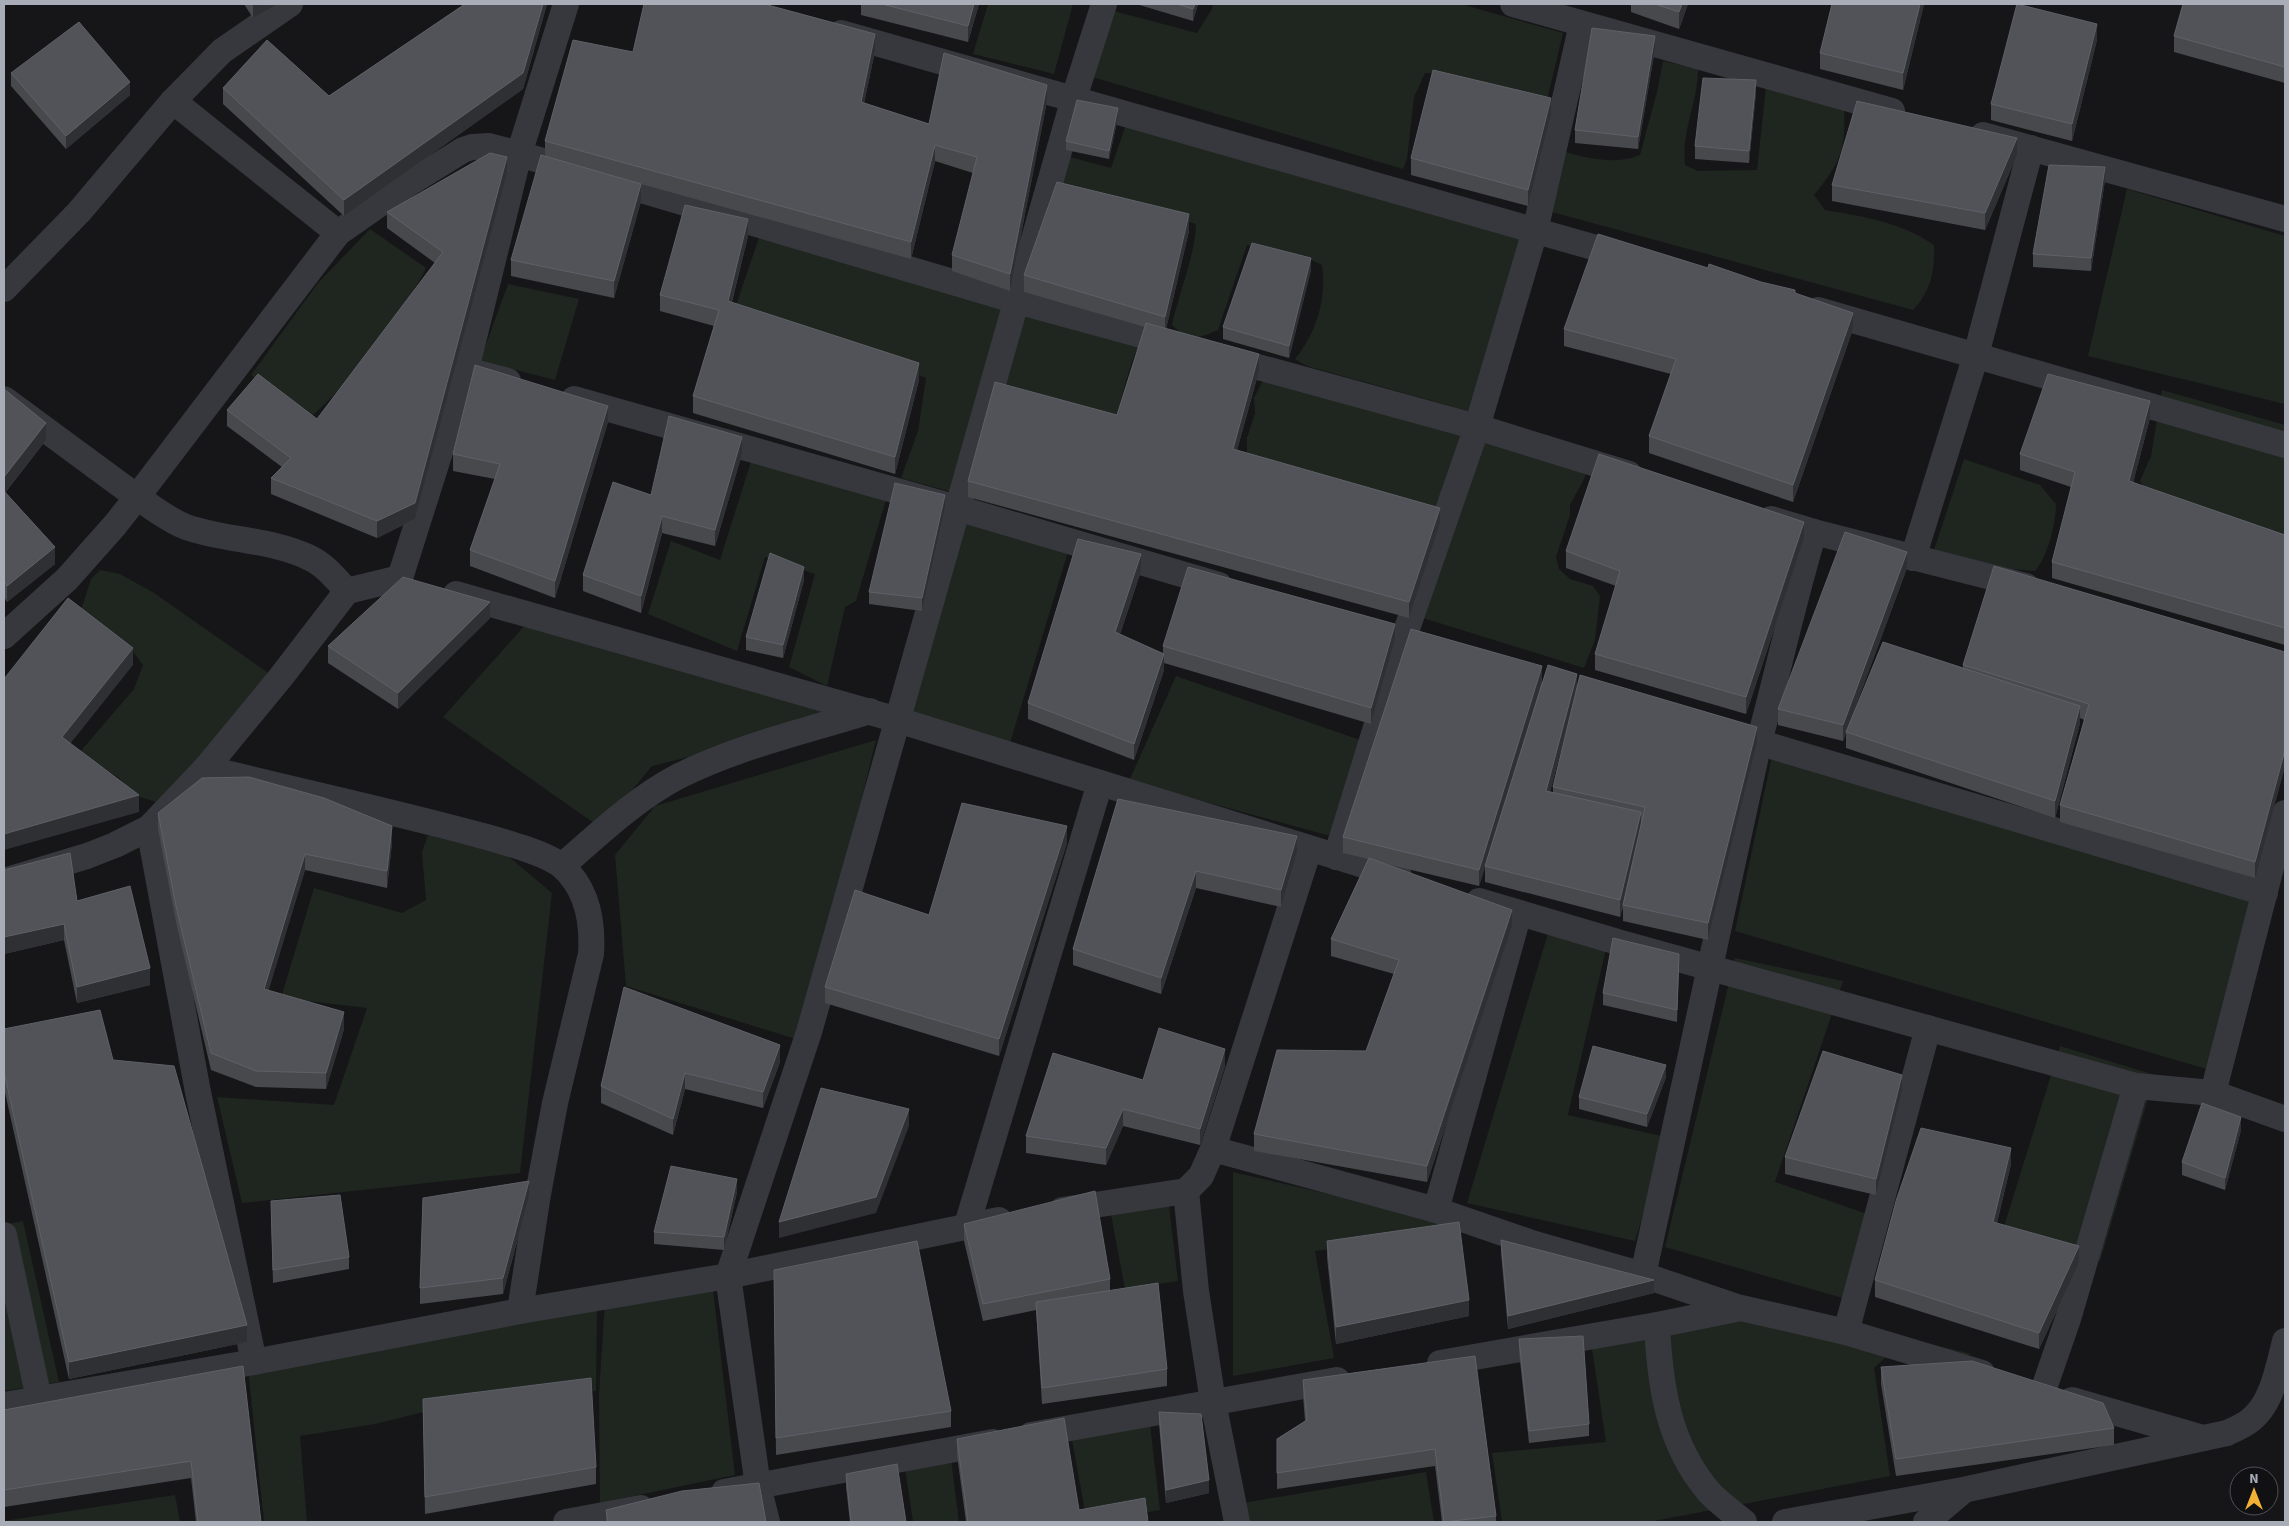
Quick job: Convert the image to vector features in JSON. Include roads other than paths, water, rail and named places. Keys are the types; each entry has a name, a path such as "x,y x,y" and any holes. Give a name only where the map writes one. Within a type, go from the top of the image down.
{"street":[{"path":"4,288 79,212 173,101 222,51 290,4"},
{"path":"416,582 519,154 566,4"},
{"path":"767,1522 758,1486 728,1276 810,1032 1074,98 1104,4"},
{"path":"1513,4 1918,118"},
{"path":"1336,857 1403,640 1477,427 1535,231 1582,24"},
{"path":"822,27 1655,265"},
{"path":"173,101 338,233"},
{"path":"1956,128 2285,219"},
{"path":"4,637 67,579 116,525 338,233 408,184 463,150 472,147 489,146 519,154 1017,300 1477,427 1655,482"},
{"path":"1913,558 1976,355 2031,148"},
{"path":"1791,303 2285,445"},
{"path":"466,370 957,508 1242,592"},
{"path":"4,399 168,519 188,527 292,551 310,558 323,566 348,591"},
{"path":"1749,512 1814,532 2048,592"},
{"path":"1643,1275 1759,742 1776,679 1792,605 1814,532"},
{"path":"4,881 116,845 149,828 206,768 281,677 348,591 416,582 870,711 1419,882"},
{"path":"1337,620 1469,659"},
{"path":"562,866 627,810 679,777 730,753 870,711"},
{"path":"1703,726 1973,808 2265,893"},
{"path":"206,768 416,818 522,847 562,866 578,883 590,914 592,954 555,1103 538,1194 520,1311"},
{"path":"967,1225 1100,783"},
{"path":"2213,1093 2285,813"},
{"path":"149,828 198,1092 254,1362"},
{"path":"4,1405 254,1362 520,1311 728,1276 967,1225 1186,1191 1201,1176 1213,1148 1309,848"},
{"path":"1455,894 2136,1086 2213,1093 2285,1119"},
{"path":"1436,1210 1519,913"},
{"path":"1846,1332 1928,1028"},
{"path":"2024,1386 2068,1319 2136,1086"},
{"path":"1213,1148 1436,1210 1535,1244 1643,1275 1741,1308 1846,1332 2203,1438"},
{"path":"1186,1191 1196,1291 1213,1402 1237,1522"},
{"path":"4,1235 40,1399"},
{"path":"1416,1367 1657,1325 1741,1308"},
{"path":"1657,1325 1659,1374 1663,1398 1682,1451 1710,1493 1744,1522"},
{"path":"1785,1522 1963,1490 2227,1433 2249,1422 2263,1406 2276,1374 2285,1341"},
{"path":"701,1496 1358,1377"},
{"path":"1926,1522 1963,1490"},
{"path":"566,1522 662,1504"}]}
